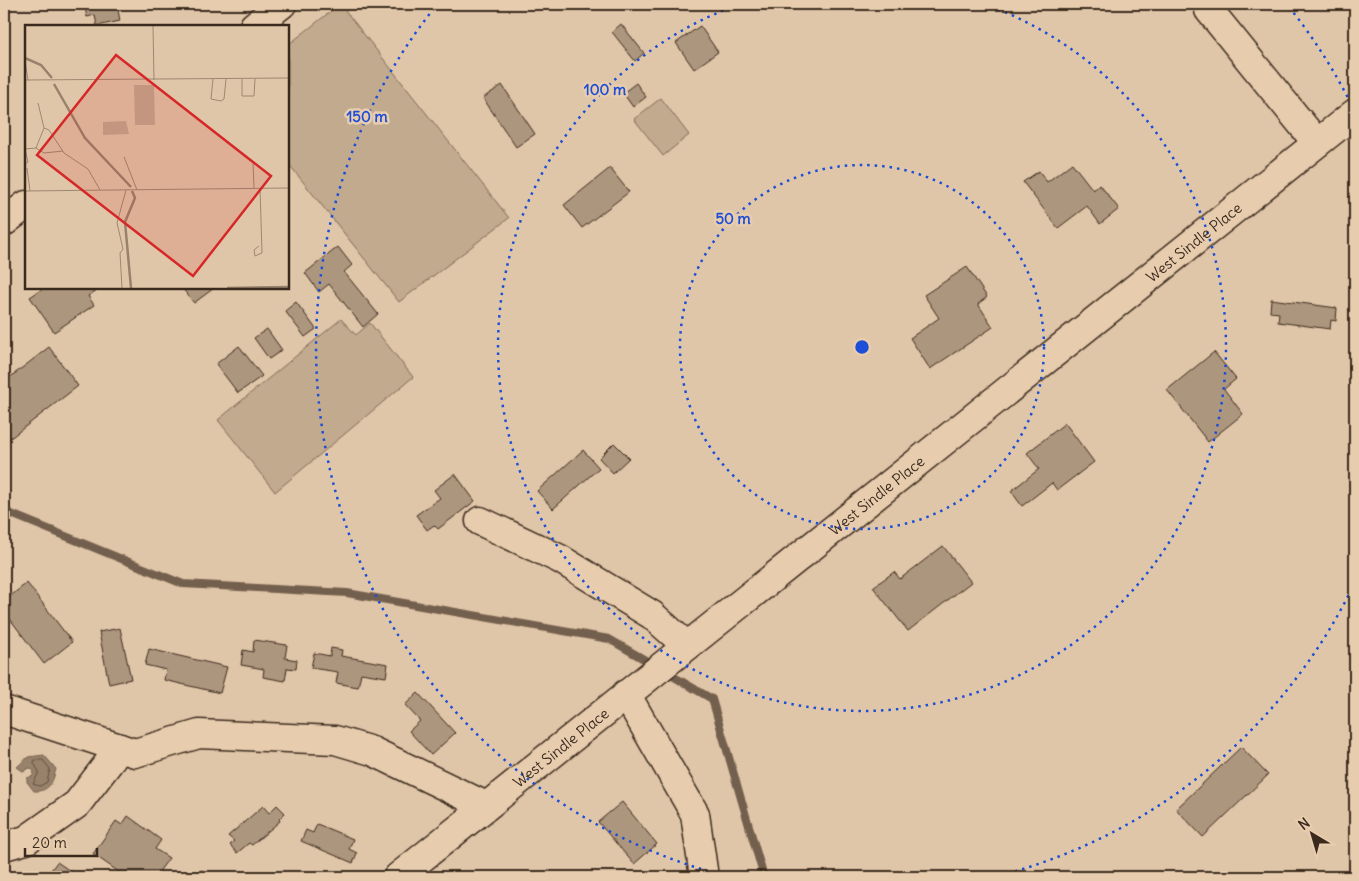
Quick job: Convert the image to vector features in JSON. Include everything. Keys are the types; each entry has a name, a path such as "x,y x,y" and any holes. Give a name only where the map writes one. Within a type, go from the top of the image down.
{"street":[{"path":"255,25 282,4"},
{"path":"1209,10 1316,143"},
{"name":"West Sindle Place","path":"411,873 486,806 1316,143 1355,114"},
{"path":"4,222 25,206"},
{"path":"480,521 560,559 652,615 687,646"},
{"path":"626,694 695,814 704,877"},
{"path":"4,710 135,753 199,734 336,740 372,751 486,806"},
{"path":"4,846 26,840 77,804 120,748"}],"shaded area":[{"path":"340,4 509,218 399,302 289,164 289,44"},
{"path":"661,98 689,135 663,156 634,119"},
{"path":"341,319 356,335 370,323 413,377 275,492 218,420"}],"water":[{"path":"44,755 56,769 55,774 47,788 34,791 27,782 27,778 33,776 34,771 30,768 24,772 17,767 28,757"}],"building":[{"path":"84,4 117,4 120,21 97,25 95,15 87,17"},
{"path":"621,24 644,53 635,61 612,32"},
{"path":"700,26 718,52 694,69 676,43"},
{"path":"636,83 646,97 633,107 623,93"},
{"path":"502,85 535,134 516,147 483,98"},
{"path":"1072,163 1093,190 1100,185 1119,209 1100,224 1087,206 1058,228 1023,182 1039,171 1047,182"},
{"path":"610,168 629,192 582,228 564,205"},
{"path":"338,247 352,265 344,272 378,314 363,327 329,284 319,292 305,273"},
{"path":"967,267 987,297 978,304 993,327 930,369 910,338 939,318 924,295"},
{"path":"42,289 98,289 88,296 94,305 54,332 30,297"},
{"path":"183,289 213,289 194,303"},
{"path":"1271,299 1337,308 1336,321 1331,320 1330,329 1278,322 1279,313 1270,312"},
{"path":"296,302 316,329 305,337 285,311"},
{"path":"267,329 282,350 269,359 254,338"},
{"path":"239,346 262,376 238,393 216,364"},
{"path":"49,347 78,386 4,443 4,382"},
{"path":"1214,352 1236,379 1224,389 1243,414 1208,442 1167,390"},
{"path":"1065,423 1094,462 1057,490 1052,483 1022,506 1011,491 1039,469 1027,453"},
{"path":"614,443 629,458 613,473 599,458"},
{"path":"583,450 599,468 553,509 537,491"},
{"path":"455,474 475,501 438,529 434,525 427,530 416,515 440,498 434,490"},
{"path":"943,546 971,582 908,631 873,587 894,572 900,579"},
{"path":"27,583 72,642 44,664 4,611 4,601"},
{"path":"120,628 131,679 109,684 99,632"},
{"path":"254,640 287,645 285,658 297,660 296,669 287,668 285,681 263,677 264,669 241,665 243,650 253,652"},
{"path":"331,648 342,650 341,656 388,664 386,677 361,673 358,687 336,683 338,672 311,668 314,653 330,656"},
{"path":"149,649 227,667 220,693 164,680 166,670 145,665"},
{"path":"418,693 455,733 431,755 409,731 420,721 405,705"},
{"path":"1241,747 1268,775 1203,837 1176,809"},
{"path":"622,802 657,844 634,864 598,822"},
{"path":"277,805 285,813 279,819 280,821 252,845 249,843 237,853 230,845 234,841 228,836 263,806 269,813"},
{"path":"128,816 161,840 155,849 169,858 155,877 126,877 93,854 116,821 122,825"},
{"path":"317,824 353,839 349,849 357,853 353,863 301,841 306,830 313,833"},
{"path":"57,862 79,877 46,877"},
{"path":"202,870 208,877 192,877"}],"waterway":[{"path":"4,511 183,584 347,593 609,639 654,665"},
{"path":"664,671 712,699 763,874 767,877"}]}
